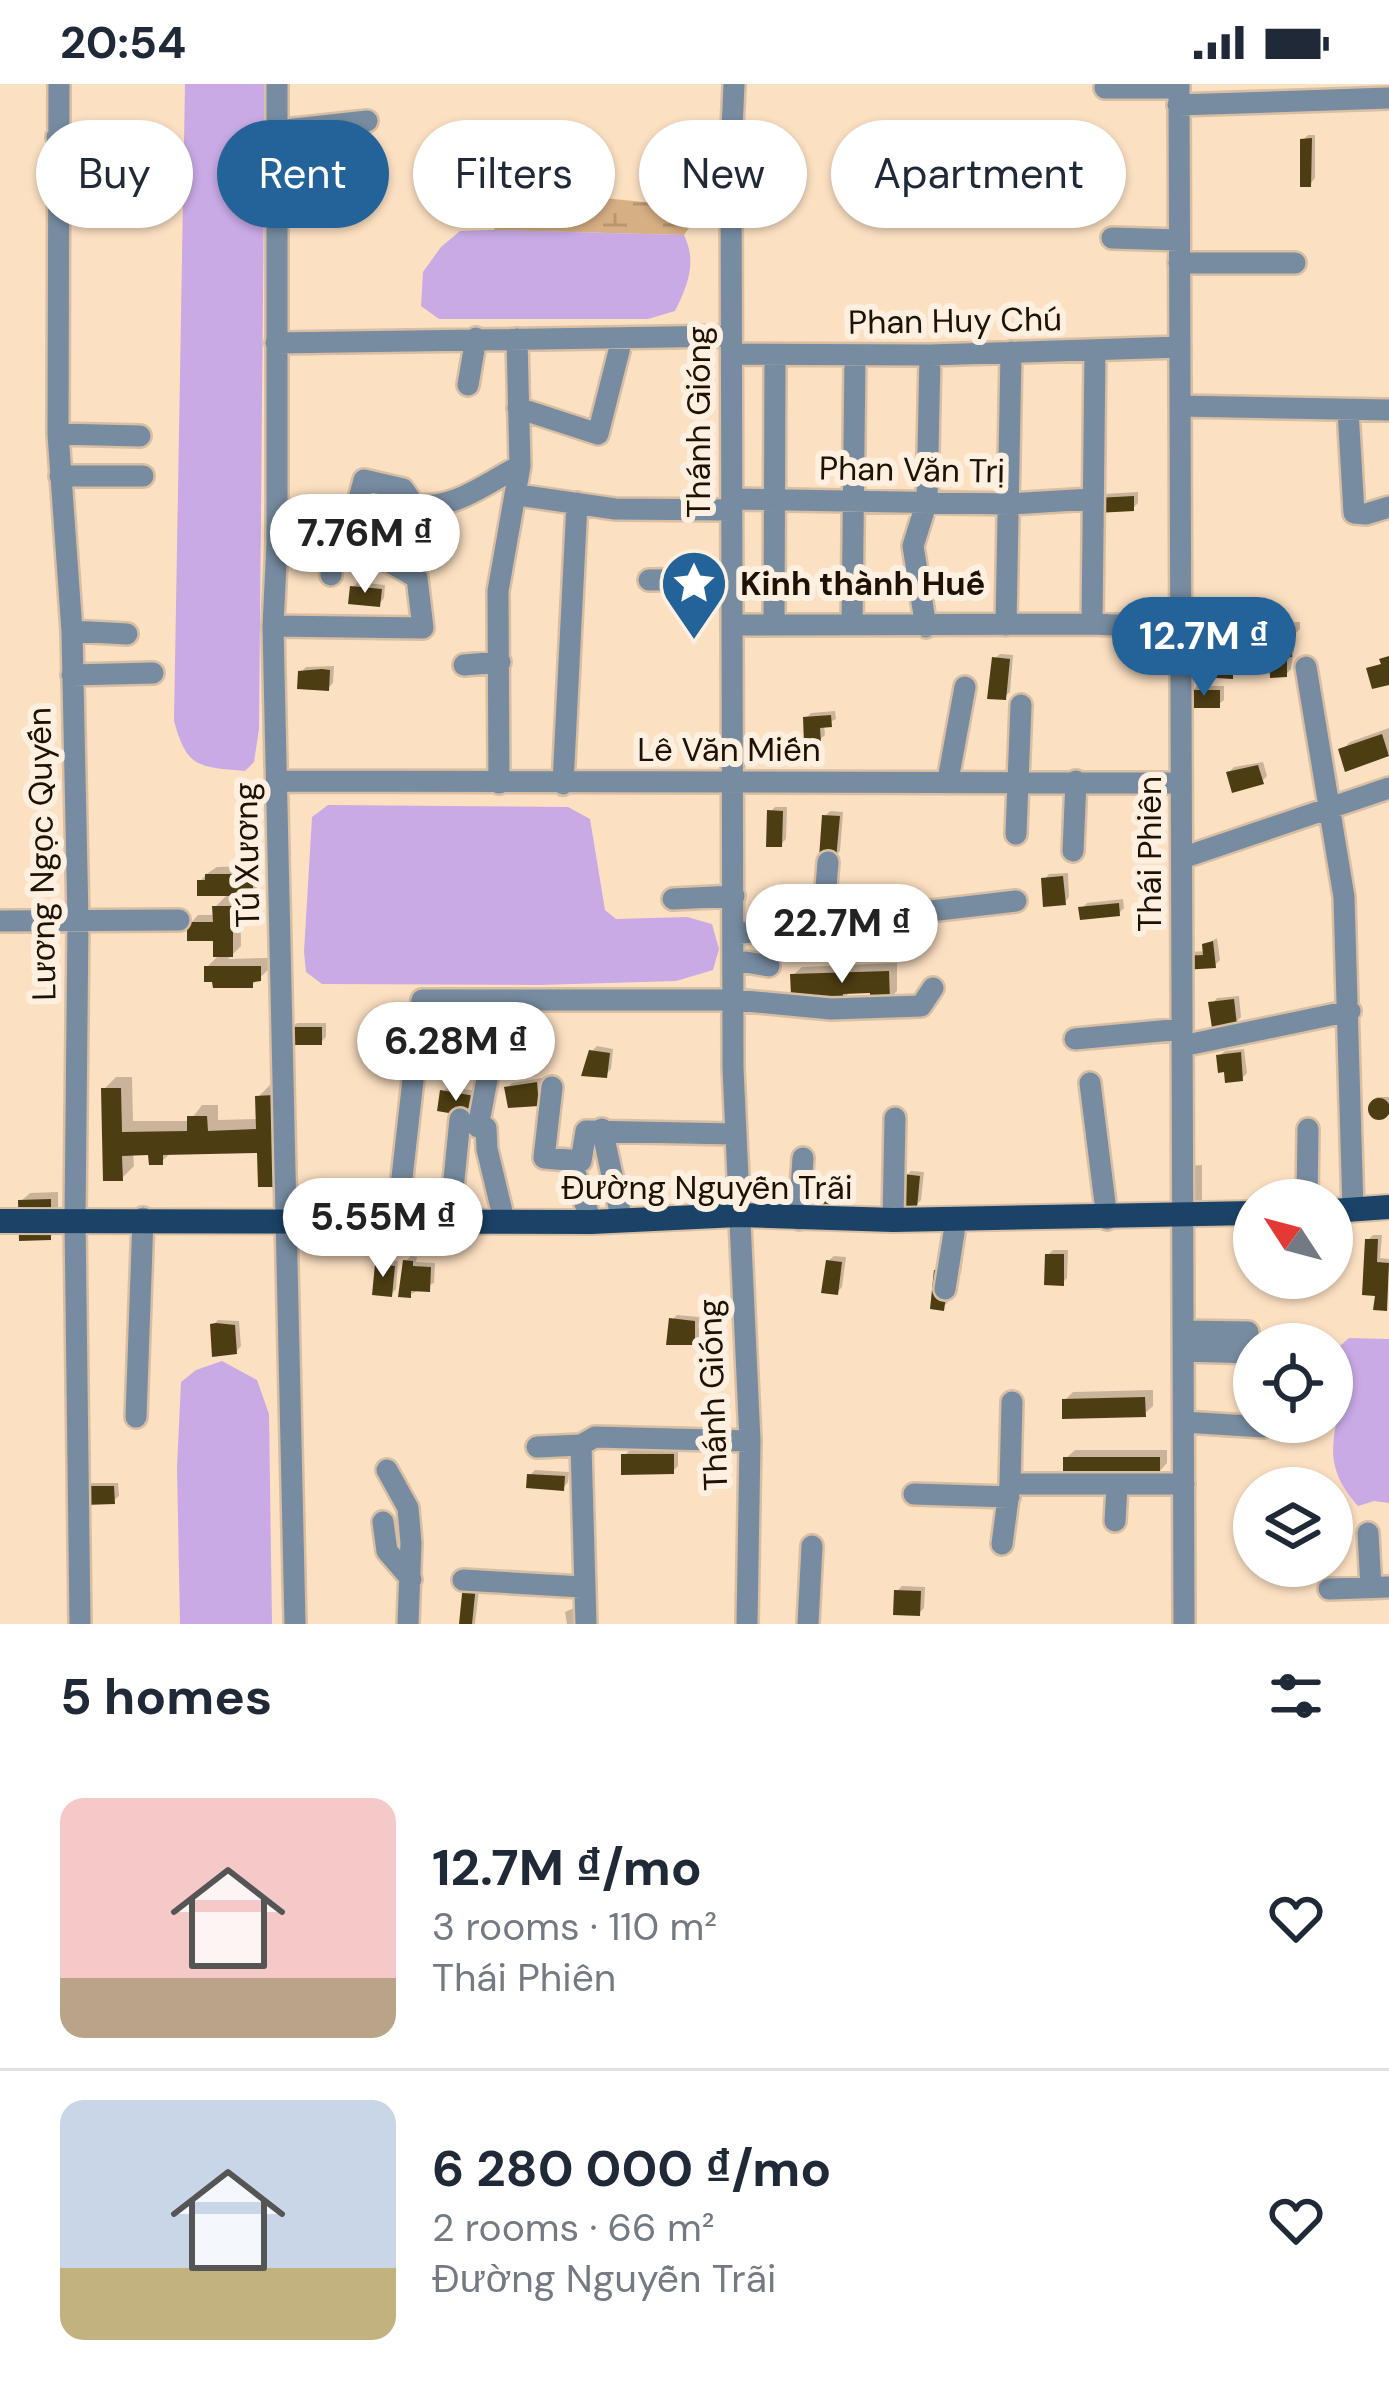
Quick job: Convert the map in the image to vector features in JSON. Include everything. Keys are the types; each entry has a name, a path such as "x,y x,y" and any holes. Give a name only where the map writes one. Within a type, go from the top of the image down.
{"main road":[{"path":"1353,1210 1389,1208"},
{"name":"Đường Nguyễn Trãi","path":"8,1221 591,1222 738,1215 956,1220 1233,1215"}],"street":[{"name":"Lương Ngọc Quyến","path":"58,120 59,84"},
{"name":"Tú Xương","path":"276,120 277,84"},
{"name":"Thánh Gióng","path":"734,84 734,1134 750,1441 747,1624"},
{"path":"1106,88 1389,98"},
{"name":"Thái Phiên","path":"1179,92 1184,1624"},
{"name":"Lương Ngọc Quyến","path":"57,228 58,434 72,631 78,920 75,1219 80,1617"},
{"name":"Tú Xương","path":"276,228 273,626 295,1624"},
{"path":"1112,238 1179,252 1295,263"},
{"path":"468,385 476,338"},
{"path":"499,783 498,591 518,495 517,339"},
{"name":"Phan Huy Chú","path":"276,343 622,339 732,345 775,357 1180,347"},
{"path":"518,409 598,434 622,339"},
{"path":"1092,624 1095,350"},
{"path":"1006,626 1011,352"},
{"path":"926,627 913,546 927,501 930,355"},
{"path":"852,624 855,356"},
{"path":"774,625 775,357"},
{"path":"1180,406 1389,410"},
{"path":"1348,410 1354,513 1389,507"},
{"path":"58,434 140,436"},
{"path":"273,626 423,628 418,578 355,535 352,523 364,479 403,489 414,505 438,508 520,466"},
{"path":"60,476 143,476"},
{"name":"Phan Văn Trị","path":"518,495 615,509 773,500 1010,504 1091,499"},
{"path":"562,784 577,503"},
{"path":"277,543 367,547"},
{"path":"331,575 334,544"},
{"path":"649,580 732,579"},
{"path":"732,625 1181,628"},
{"path":"72,631 127,634"},
{"path":"464,664 500,662"},
{"path":"1306,667 1344,897 1350,1011 1343,1179"},
{"path":"72,675 153,673"},
{"path":"948,780 965,686"},
{"path":"1016,835 1021,705"},
{"name":"Lê Văn Miến","path":"278,781 1181,783"},
{"path":"1073,851 1076,782"},
{"path":"1182,858 1389,788"},
{"path":"824,924 828,862"},
{"path":"673,899 734,896"},
{"path":"734,934 1016,901"},
{"path":"0,921 178,920"},
{"path":"734,960 769,966"},
{"path":"397,1222 422,1000 735,1000 831,1009 921,1006 933,988"},
{"path":"502,1001 478,1126 486,1128 504,1220"},
{"path":"1076,1039 1182,1037 1350,1011"},
{"path":"1090,1083 1107,1219"},
{"path":"552,1087 544,1158 581,1161 586,1131 734,1134"},
{"path":"893,1220 895,1118"},
{"path":"450,1220 460,1119"},
{"path":"602,1129 622,1221"},
{"path":"1307,1179 1308,1129"},
{"path":"800,1219 803,1158"},
{"path":"571,1160 591,1222"},
{"path":"136,1417 143,1218"},
{"path":"953,1279 956,1220"},
{"path":"1183,1341 1233,1342"},
{"path":"1002,1544 1012,1402"},
{"path":"1184,1422 1233,1424"},
{"path":"537,1447 581,1445 595,1437 750,1441"},
{"path":"581,1445 586,1624"},
{"path":"387,1470 408,1508 408,1624"},
{"path":"914,1494 1184,1484"},
{"path":"1115,1521 1117,1486"},
{"path":"383,1522 387,1551 411,1579"},
{"path":"1329,1589 1380,1588 1368,1533"},
{"path":"808,1624 812,1546"},
{"path":"463,1580 582,1587"},
{"path":"60,1624 80,1617"}],"green space":[{"path":"615,199 639,202 639,228 689,228 684,235 494,230 615,228"}],"shaded area":[{"path":"185,84 265,84 265,120 217,120 217,228 264,228 259,729 254,762 245,771 197,762 184,748 174,721 183,228 193,228 193,120 184,120"},
{"path":"460,231 684,235 690,255 687,283 675,311 648,319 439,319 421,306 423,272 441,247"},
{"path":"328,805 568,807 590,819 605,910 616,919 687,917 712,924 719,949 713,970 676,981 322,984 306,972 304,952 312,817"},
{"path":"1353,1338 1389,1339 1389,1503 1358,1506 1353,1499 1353,1467 1336,1467 1333,1444 1353,1443"},
{"path":"222,1361 257,1380 269,1414 272,1624 180,1624 177,1467 181,1382 196,1370"}],"building":[{"path":"1312,138 1311,187 1300,187 1300,139"},
{"path":"1134,496 1134,511 1096,513 1096,498"},
{"path":"350,586 382,589 380,607 348,604"},
{"path":"1295,626 1296,637 1275,641 1275,647 1291,646 1287,677 1270,678 1269,642 1254,643 1254,627"},
{"path":"1233,644 1233,679 1185,676 1188,647"},
{"path":"1389,656 1389,685 1372,689 1366,668"},
{"path":"992,657 1010,659 1006,700 987,699"},
{"path":"330,670 329,691 297,689 298,671"},
{"path":"1189,690 1220,690 1220,708 1188,708"},
{"path":"831,715 832,727 820,728 821,743 804,744 803,717"},
{"path":"1382,734 1389,756 1345,772 1338,749"},
{"path":"1258,765 1264,784 1232,793 1226,772"},
{"path":"767,810 783,811 782,847 766,847"},
{"path":"822,815 840,816 836,859 819,858"},
{"path":"205,874 245,874 245,880 253,880 253,896 197,896 197,880 205,880"},
{"path":"1063,876 1066,905 1043,907 1041,878"},
{"path":"1119,903 1120,916 1080,920 1078,907"},
{"path":"212,906 233,906 233,957 213,957 213,941 187,941 187,922 213,922"},
{"path":"1213,941 1216,968 1182,970 1182,956 1203,955 1202,944"},
{"path":"204,966 261,966 261,981 253,982 253,988 213,988 212,982 204,982"},
{"path":"889,971 890,1002 870,1003 870,993 843,994 843,1003 820,1004 820,995 791,995 790,974"},
{"path":"1234,999 1237,1025 1212,1028 1208,1002"},
{"path":"288,1027 322,1027 322,1045 288,1045"},
{"path":"589,1050 610,1053 607,1078 581,1076"},
{"path":"1241,1052 1243,1081 1225,1083 1224,1072 1218,1073 1216,1055"},
{"path":"537,1082 539,1106 508,1108 504,1087"},
{"path":"101,1088 121,1088 122,1132 187,1131 187,1116 207,1116 208,1131 256,1129 255,1096 274,1095 276,1187 258,1187 257,1153 163,1155 163,1165 149,1165 148,1155 122,1156 123,1181 103,1181"},
{"path":"440,1090 475,1096 472,1117 437,1111"},
{"path":"1379,1098 1390,1109 1379,1120 1368,1109"},
{"path":"903,1174 920,1176 917,1208 900,1208"},
{"path":"756,1185 775,1186 775,1215 757,1215"},
{"path":"810,1188 843,1188 844,1213 810,1213"},
{"path":"51,1199 51,1240 19,1241 18,1200"},
{"path":"1365,1239 1378,1239 1377,1262 1389,1263 1387,1311 1373,1310 1375,1296 1362,1295"},
{"path":"961,1246 957,1281 948,1280 944,1311 930,1309 934,1270 948,1272"},
{"path":"1045,1254 1064,1254 1064,1286 1044,1285"},
{"path":"403,1260 431,1267 430,1292 411,1291 411,1298 398,1297"},
{"path":"826,1260 842,1262 838,1295 821,1293"},
{"path":"375,1264 395,1266 392,1297 372,1295"},
{"path":"669,1318 695,1321 695,1345 666,1345"},
{"path":"210,1324 235,1325 237,1354 212,1357"},
{"path":"1145,1397 1146,1417 1062,1419 1062,1399"},
{"path":"621,1454 674,1454 674,1474 621,1475"},
{"path":"1063,1457 1160,1457 1160,1475 1063,1475"},
{"path":"527,1474 565,1476 564,1491 526,1488"},
{"path":"83,1486 114,1486 115,1504 84,1505"},
{"path":"463,1584 476,1585 472,1624 459,1624"},
{"path":"894,1590 921,1591 920,1616 893,1615"}],"place":[{"name":"Kinh thành Huế","path":"694,642"}]}
